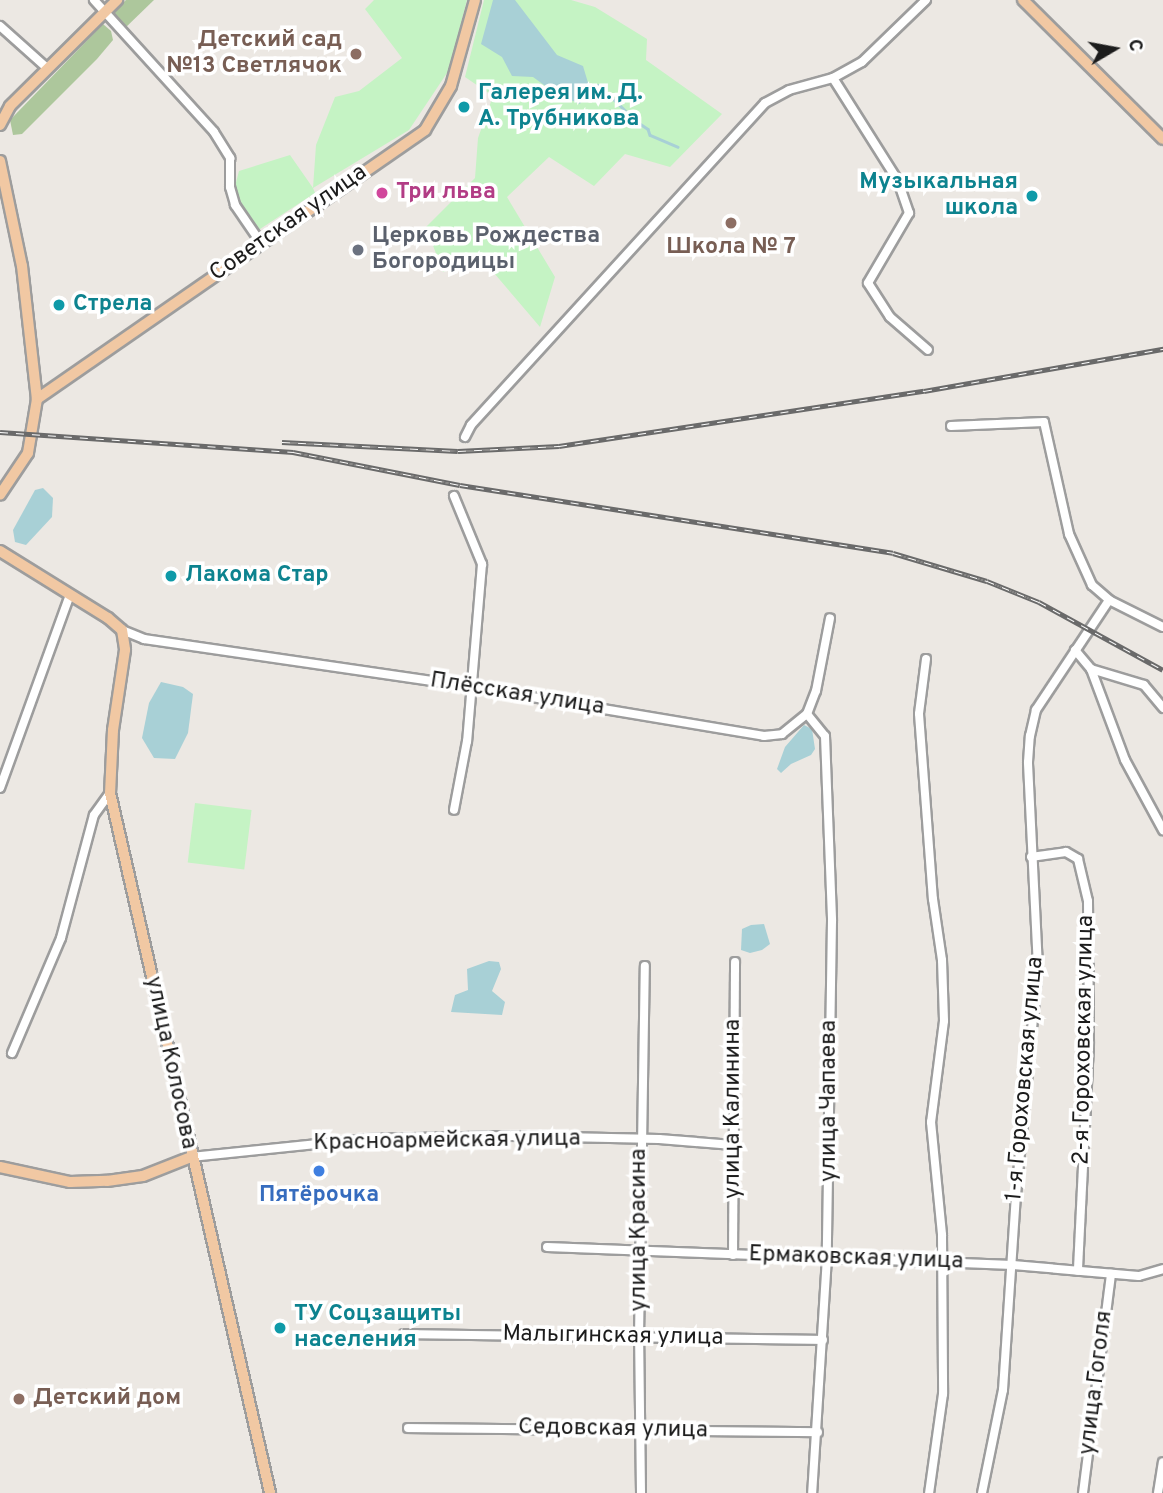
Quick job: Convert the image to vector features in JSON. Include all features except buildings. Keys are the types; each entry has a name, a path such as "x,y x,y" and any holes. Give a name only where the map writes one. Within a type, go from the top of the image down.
{"main road":[{"path":"0,125 10,106 117,0"},
{"name":"Советская улица","path":"37,399 425,130 451,86 475,0"},
{"path":"1023,0 1163,139"},
{"path":"0,161 22,266 37,399 28,453 0,495"},
{"path":"0,551 122,630"},
{"name":"улица Колосова","path":"122,630 125,650 113,730 110,793 191,1157 271,1493"},
{"name":"Красноармейская улица","path":"0,1167 60,1181 107,1181 143,1176 191,1157"}],"street":[{"path":"94,0 209,126 230,158 230,187 235,205 261,243"},
{"path":"465,437 471,425 765,103 789,90 833,78 862,62 926,0"},
{"path":"0,26 47,68"},
{"path":"833,78 898,181 909,213 868,283 890,317 928,350"},
{"path":"951,426 1044,422 1069,534 1092,585 1109,600 1163,627"},
{"path":"454,496 482,564 467,741 454,810"},
{"path":"0,788 70,595"},
{"name":"1-я Гороховская улица","path":"982,1493 1003,1390 1016,1195 1038,968 1031,857 1030,736 1036,710 1109,600"},
{"path":"807,714 816,691 830,618"},
{"name":"Плёсская улица","path":"122,630 144,639 472,687 764,736 782,734 807,714"},
{"path":"1075,650 1091,669 1125,760 1163,830"},
{"path":"926,659 919,714 944,1021 931,1122 942,1262 943,1394 929,1493"},
{"path":"1091,669 1144,685 1163,708"},
{"name":"улица Чапаева","path":"807,714 825,736 832,921 827,1257 818,1432 812,1493"},
{"path":"12,1053 61,938 94,815 110,793"},
{"name":"2-я Гороховская улица","path":"1031,857 1066,852 1078,859 1087,901 1089,1044 1078,1271"},
{"name":"улица Калинина","path":"733,1255 735,962"},
{"name":"улица Красина","path":"641,1493 639,1337 645,966"},
{"name":"Красноармейская улица","path":"191,1157 342,1140 512,1136 641,1141 659,1139 733,1145"},
{"name":"Ермаковская улица","path":"547,1247 1013,1265 1139,1276 1163,1269"},
{"name":"улица Гоголя","path":"1083,1493 1111,1273"},
{"name":"Малыгинская улица","path":"404,1334 823,1340"},
{"name":"Седовская улица","path":"408,1428 818,1432"},
{"path":"1158,1493 1163,1462"}],"green space":[{"path":"126,0 154,0 123,30 111,14"},
{"path":"374,0 467,0 449,70 409,130 313,188 316,145 335,97 359,91 402,58 365,9"},
{"path":"484,0 571,0 595,7 647,39 646,60 722,114 670,167 625,154 594,186 549,157 507,197 555,277 540,327 482,259 443,272 426,227 475,178 478,138 493,96 465,77"},
{"path":"103,24 111,31 113,40 22,134 13,135 10,120"},
{"path":"290,155 315,193 257,231 241,208 234,190 239,171"},
{"path":"195,803 252,810 244,869 188,863"}],"water":[{"path":"493,0 515,0 557,55 583,66 589,86 580,104 555,93 533,77 512,76 502,57 481,44"},
{"path":"43,488 53,498 52,517 26,545 15,542 13,530 35,490"},
{"path":"161,682 183,687 193,694 188,733 175,759 154,758 142,738 149,703"},
{"path":"804,725 812,729 815,749 811,755 791,764 781,773 777,769 785,747"},
{"path":"764,924 770,944 762,950 750,953 741,950 742,929"},
{"path":"489,961 499,962 501,969 492,991 505,1002 502,1015 451,1012 455,995 468,990 467,969"}],"waterway":[{"path":"589,86 599,85 648,129 650,135 678,147"}],"railway":[{"path":"282,442 458,451 559,446 924,391 1163,349"},
{"path":"0,432 293,452 460,485 893,553 987,581 1039,602 1163,670"}],"place":[{"name":"Детский сад №13 Светлячок","path":"356,54"},
{"name":"Галерея им. Д. А. Трубникова","path":"464,107"},
{"name":"Три льва","path":"382,193"},
{"name":"Музыкальная школа","path":"1032,196"},
{"name":"Школа № 7","path":"731,223"},
{"name":"Церковь Рождества Богородицы","path":"358,250"},
{"name":"Стрела","path":"59,305"},
{"name":"Лакома Стар","path":"171,576"},
{"name":"Пятёрочка","path":"319,1171"},
{"name":"ТУ Соцзащиты населения","path":"280,1328"},
{"name":"Детский дом","path":"19,1399"}]}
